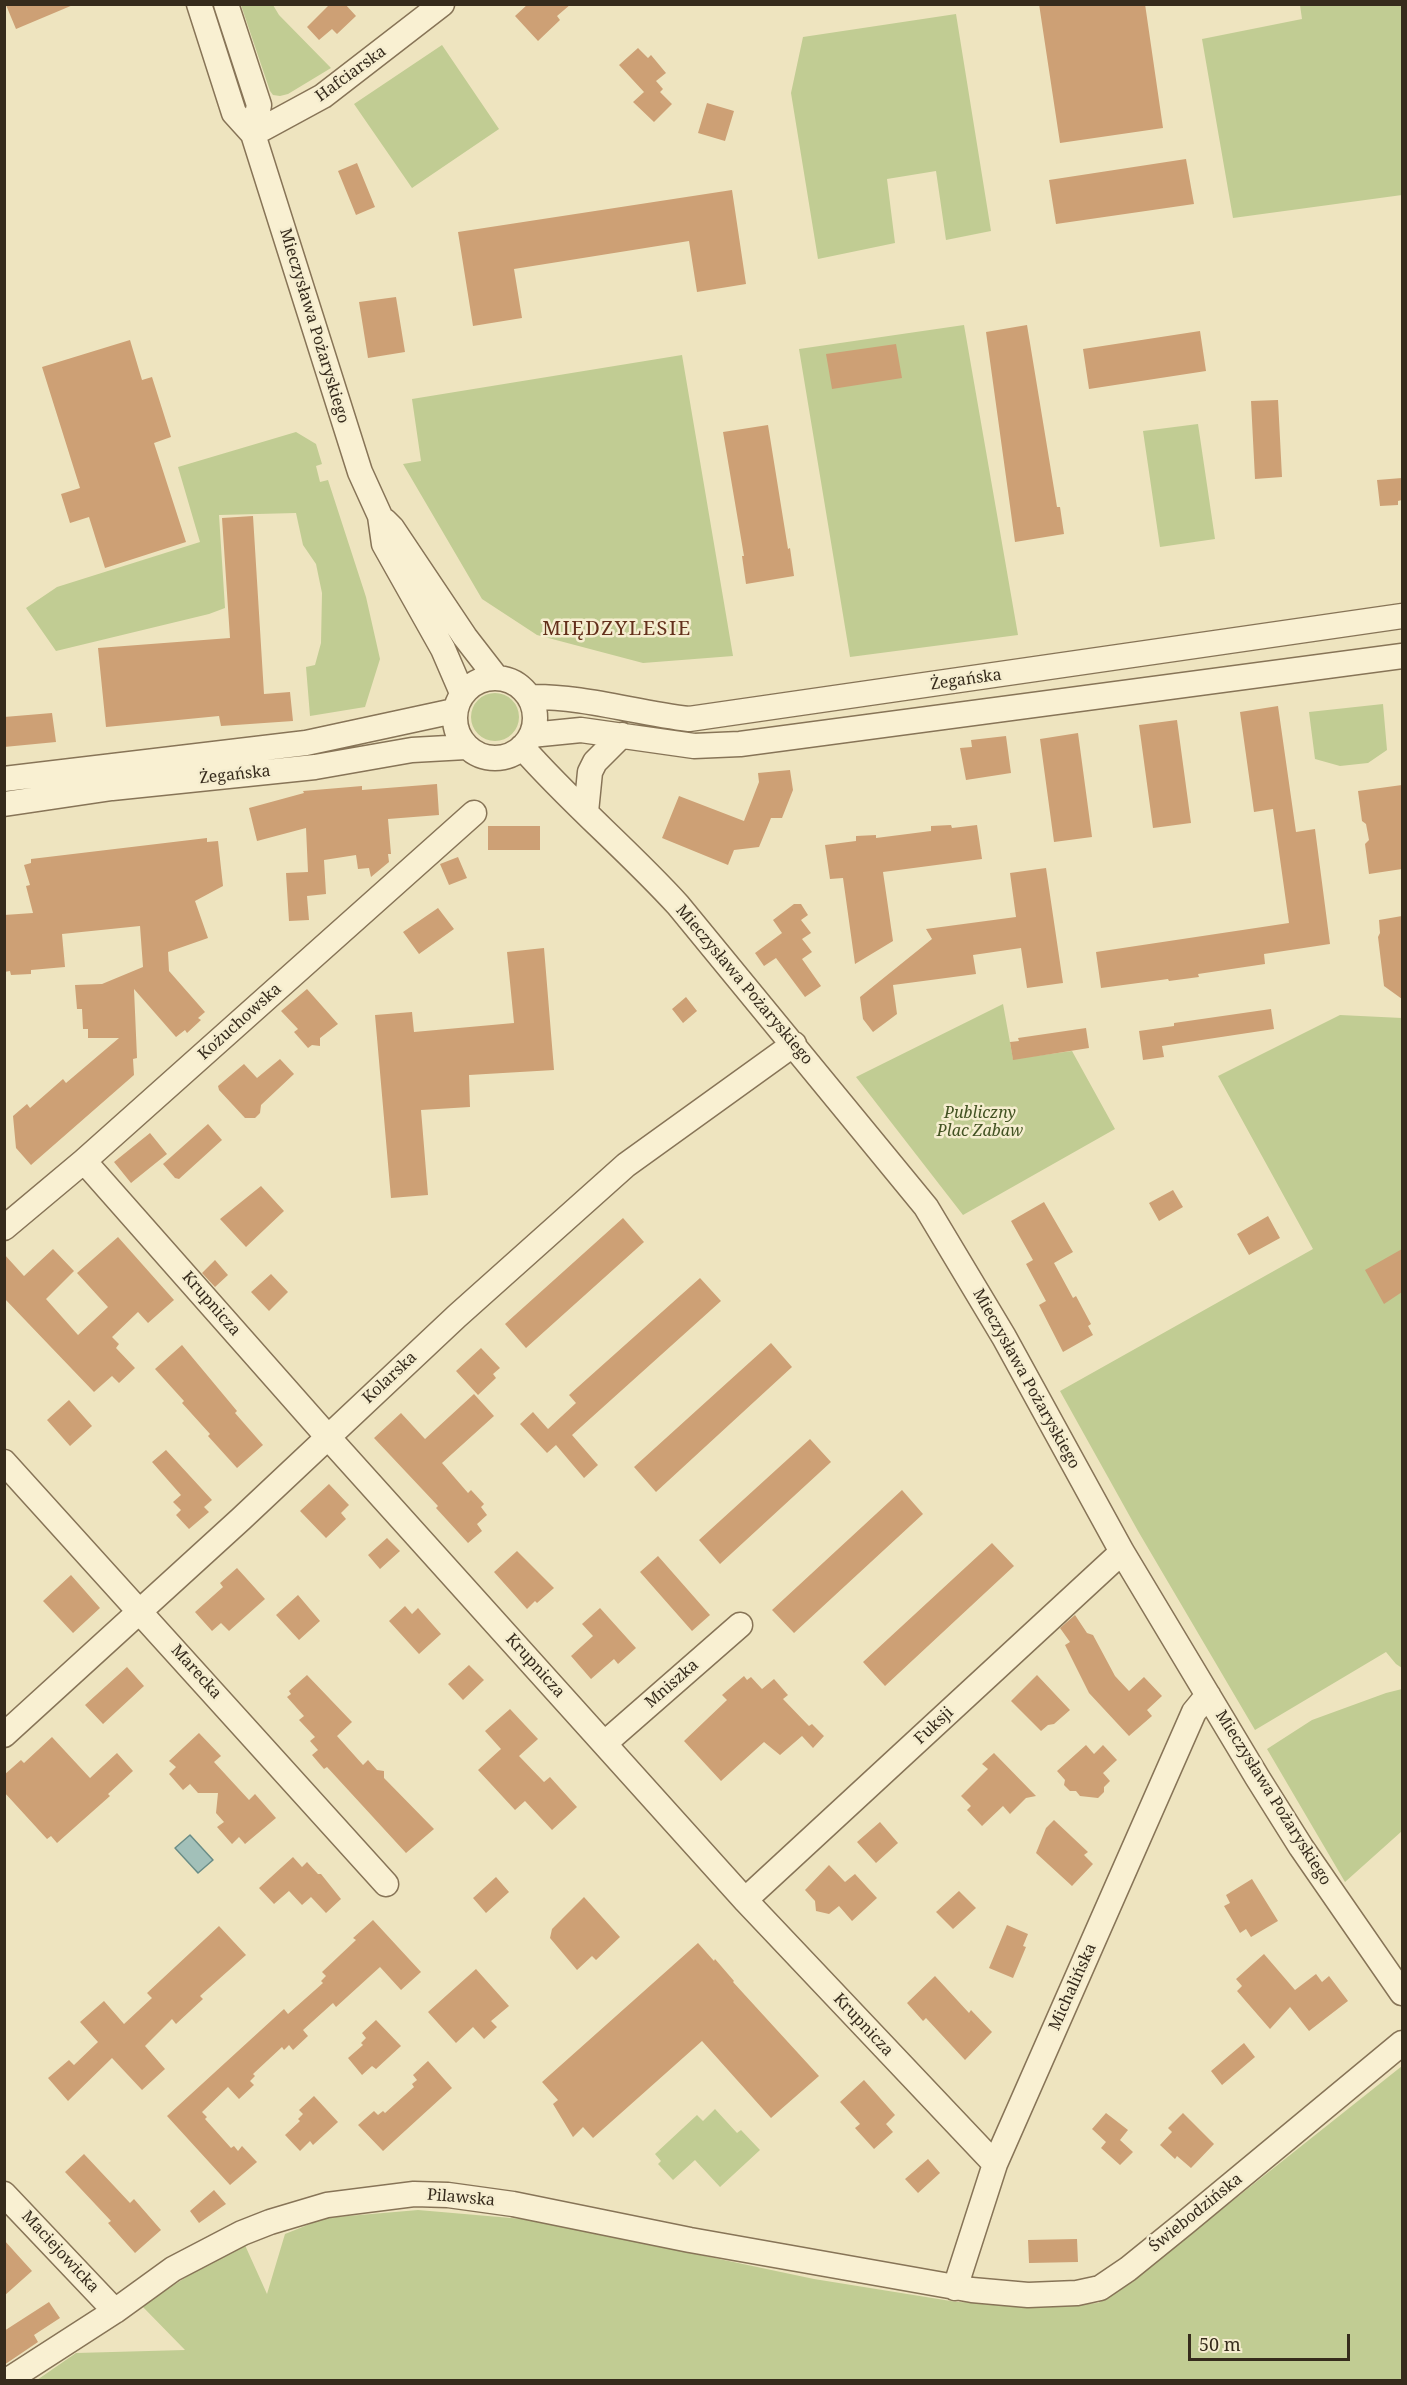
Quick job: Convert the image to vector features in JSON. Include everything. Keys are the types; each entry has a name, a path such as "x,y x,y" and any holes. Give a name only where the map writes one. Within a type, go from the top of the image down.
{"street":[{"name":"Mieczysława Pożaryskiego","path":"199,4 234,113 253,134 360,472 380,516 384,544 443,649 458,702"},
{"name":"Mieczysława Pożaryskiego","path":"226,4 259,105 253,134"},
{"name":"Hafciarska","path":"253,134 323,96 442,4"},
{"name":"Mieczysława Pożaryskiego","path":"380,516 392,528 465,637 496,677"},
{"name":"Żegańska","path":"530,697 554,697 658,716 689,718 1402,616"},
{"name":"Żegańska","path":"527,741 581,730 694,746 740,744 1402,656"},
{"path":"496,677 516,683 530,697 535,716 527,741 512,754 494,758 476,754 466,747 456,730 458,702 477,681 496,677"},
{"name":"Żegańska","path":"4,779 306,743 458,702"},
{"path":"586,813 590,772 595,762 622,735"},
{"name":"Mieczysława Pożaryskiego","path":"527,741 554,784 678,905 926,1207 1004,1337 1122,1552 1208,1695 1301,1847 1402,1993"},
{"name":"Żegańska","path":"4,804 112,788 315,767 412,750 466,747"},
{"name":"Kożuchowska","path":"4,1228 84,1161 474,813"},
{"name":"Kolarska","path":"4,1735 457,1316 626,1165 794,1044"},
{"name":"Krupnicza","path":"84,1161 327,1436 746,1900 995,2164"},
{"name":"Marecka","path":"4,1462 141,1610 386,1884"},
{"name":"Fuksji","path":"746,1900 1122,1552"},
{"name":"Mniszka","path":"605,1743 740,1625"},
{"name":"Michalińska","path":"955,2288 995,2164 1194,1712 1208,1695"},
{"name":"Świebodzińska","path":"955,2288 1028,2295 1077,2293 1100,2288 1128,2269 1186,2222 1402,2043"},
{"name":"Maciejowicka","path":"4,2194 115,2311"},
{"name":"Pilawska","path":"8,2380 115,2311 172,2269 242,2233 327,2205 414,2194 458,2196 513,2204 690,2240 955,2288"}],"green space":[{"path":"241,5 273,5 279,15 331,68 288,94 273,95"},
{"path":"1300,5 1402,5 1402,195 1233,218 1202,39 1302,19"},
{"path":"956,14 991,231 946,240 936,171 887,179 895,243 818,259 791,93 803,37"},
{"path":"442,45 499,129 412,188 354,104"},
{"path":"964,325 1018,635 850,657 799,349"},
{"path":"682,355 733,656 643,663 537,635 482,599 403,464 421,461 412,399"},
{"path":"1198,424 1215,539 1160,547 1143,431"},
{"path":"296,432 316,444 322,464 316,466 320,482 328,480 366,597 380,659 365,707 310,716 306,667 315,665 321,643 322,593 316,564 303,545 296,513 219,515 225,608 209,614 56,651 26,608 57,587 200,542 178,467"},
{"path":"495,693 512,700 519,717 512,734 495,741 478,734 471,717 478,700"},
{"path":"1383,704 1387,750 1368,763 1340,766 1315,759 1309,712"},
{"name":"Publiczny Plac Zabaw","path":"1003,1004 1013,1059 1072,1051 1115,1129 963,1215 856,1077"},
{"path":"1340,1015 1402,1018 1402,1668 1386,1652 1255,1730 1138,1531 1060,1391 1313,1249 1218,1076"},
{"path":"1402,1689 1402,1831 1345,1882 1267,1749 1312,1720"},
{"path":"1402,2066 1402,2380 37,2380 76,2353 185,2350 142,2306 229,2249 244,2243 267,2294 285,2234 325,2218 418,2210 534,2220 814,2279 957,2302 1070,2305 1098,2303 1119,2291"},
{"path":"715,2109 737,2133 741,2130 760,2150 720,2187 695,2160 673,2180 658,2164 661,2161 655,2154 697,2115 703,2121"}],"water":[{"path":"190,1835 213,1860 198,1873 175,1848"}],"building":[{"path":"330,4 345,4 356,16 337,34 332,29 319,40 307,27"},
{"path":"528,4 571,4 557,16 560,20 538,41 515,16"},
{"path":"1039,4 1145,4 1163,128 1060,143"},
{"path":"6,5 73,5 16,29"},
{"path":"638,48 648,58 651,55 666,73 656,81 663,89 660,92 672,104 654,122 633,102 644,92 619,65"},
{"path":"707,103 734,111 725,141 698,133"},
{"path":"1186,159 1194,204 1056,224 1049,180"},
{"path":"357,163 375,207 356,215 338,171"},
{"path":"732,190 746,284 697,292 689,241 514,269 522,318 473,326 458,232"},
{"path":"396,297 405,352 368,358 359,302"},
{"path":"1027,325 1057,507 1060,507 1064,534 1015,542 986,332"},
{"path":"1200,331 1206,371 1089,389 1083,349"},
{"path":"130,340 142,380 152,377 171,437 154,443 186,542 105,568 89,517 70,523 61,494 80,488 42,367"},
{"path":"896,344 902,378 832,389 826,354"},
{"path":"1278,400 1282,477 1255,479 1251,401"},
{"path":"768,425 794,576 746,584 742,556 744,556 723,432"},
{"path":"1402,478 1402,500 1398,501 1398,505 1380,506 1377,480"},
{"path":"253,516 264,694 290,692 293,721 221,726 219,716 106,727 98,648 230,638 222,518"},
{"path":"1278,706 1296,832 1315,829 1330,944 1264,954 1265,964 1198,974 1199,977 1101,988 1096,952 1289,923 1273,809 1254,812 1240,712"},
{"path":"52,713 56,742 4,747 4,717"},
{"path":"1177,720 1191,823 1153,828 1139,725"},
{"path":"1078,733 1092,837 1054,842 1040,739"},
{"path":"1006,736 1011,773 966,780 960,748 972,747 971,740"},
{"path":"790,770 793,790 782,818 771,818 759,847 734,850 728,865 662,838 679,796 744,821 759,782 758,773"},
{"path":"437,784 439,815 388,819 391,854 388,854 389,862 371,877 369,868 358,869 356,855 324,860 326,894 307,896 309,920 289,921 286,873 308,872 306,828 257,841 249,808 304,793 303,791 362,786 362,790"},
{"path":"1402,785 1402,869 1369,874 1365,844 1369,840 1366,824 1362,821 1358,791"},
{"path":"951,825 952,828 977,825 982,859 883,872 893,941 855,964 843,878 830,879 825,845 856,841 856,836 876,835 876,838 931,831 931,826"},
{"path":"488,826 540,826 540,850 488,850"},
{"path":"207,838 207,842 218,841 223,886 195,901 208,938 168,952 169,971 205,1012 198,1018 201,1020 187,1033 185,1030 176,1037 134,989 137,1058 133,1059 134,1075 31,1165 16,1148 13,1116 27,1104 30,1108 63,1079 66,1083 119,1038 88,1038 88,1029 83,1029 82,1009 77,1009 75,985 102,984 143,967 140,926 62,934 65,967 31,970 31,974 11,975 10,971 4,972 4,915 33,913 26,886 30,885 24,865 31,863 31,859"},
{"path":"458,857 467,878 449,885 440,864"},
{"path":"1046,868 1063,983 1027,988 1021,948 973,955 976,974 893,985 897,1014 873,1032 863,1019 860,997 932,939 926,929 1016,917 1010,873"},
{"path":"794,904 801,904 808,915 801,920 811,933 802,939 812,952 802,959 821,986 805,997 776,958 764,966 755,953 782,933 773,920"},
{"path":"438,908 454,929 419,954 403,932"},
{"path":"1402,916 1402,999 1384,986 1378,937 1379,920"},
{"path":"544,948 554,1070 469,1075 470,1107 421,1110 428,1195 391,1198 375,1015 412,1012 414,1032 514,1023 507,952"},
{"path":"307,989 338,1024 320,1038 320,1046 312,1045 308,1048 294,1032 298,1029 281,1011"},
{"path":"686,997 697,1011 683,1023 672,1009"},
{"path":"1271,1009 1274,1029 1162,1046 1164,1057 1143,1060 1139,1031 1174,1026 1174,1023"},
{"path":"1086,1028 1089,1048 1013,1060 1010,1042 1019,1041 1018,1038"},
{"path":"280,1059 294,1074 261,1105 260,1113 255,1118 245,1118 219,1090 218,1086 244,1064 257,1078"},
{"path":"208,1124 222,1140 179,1179 175,1178 163,1164"},
{"path":"150,1133 167,1154 131,1183 114,1162"},
{"path":"261,1186 284,1211 246,1247 220,1219"},
{"path":"1173,1190 1183,1207 1159,1221 1149,1203"},
{"path":"1044,1202 1073,1252 1054,1263 1073,1298 1076,1296 1091,1324 1088,1326 1093,1335 1063,1352 1039,1305 1046,1301 1026,1264 1033,1260 1011,1221"},
{"path":"1268,1216 1280,1238 1249,1255 1237,1234"},
{"path":"623,1218 644,1242 526,1348 505,1324"},
{"path":"118,1237 174,1300 148,1323 138,1312 112,1337 119,1344 116,1348 135,1368 119,1383 112,1376 94,1392 4,1298 4,1254 24,1276 53,1249 74,1271 46,1299 78,1335 108,1307 77,1273"},
{"path":"1402,1249 1402,1292 1384,1304 1365,1270"},
{"path":"215,1260 228,1275 215,1287 202,1273"},
{"path":"271,1274 288,1292 269,1311 251,1292"},
{"path":"700,1278 721,1301 572,1435 598,1465 584,1478 556,1445 547,1453 520,1424 533,1412 548,1429 576,1403 569,1395"},
{"path":"771,1343 792,1367 656,1492 634,1467"},
{"path":"182,1345 263,1445 237,1468 208,1436 210,1434 182,1403 184,1401 155,1369"},
{"path":"481,1348 500,1368 493,1374 496,1378 478,1395 456,1371"},
{"path":"474,1394 494,1416 442,1463 468,1493 471,1490 484,1504 481,1507 487,1515 477,1524 482,1531 468,1543 436,1508 438,1506 374,1438 401,1413 425,1439"},
{"path":"69,1400 92,1426 70,1446 47,1420"},
{"path":"810,1439 831,1462 720,1564 699,1540"},
{"path":"166,1450 212,1500 204,1507 209,1512 189,1529 176,1515 181,1510 173,1502 181,1495 152,1462"},
{"path":"329,1484 349,1505 341,1513 346,1519 326,1538 300,1511"},
{"path":"902,1490 923,1514 794,1633 772,1610"},
{"path":"387,1538 400,1551 380,1569 368,1555"},
{"path":"992,1543 1014,1566 885,1686 863,1662"},
{"path":"517,1551 554,1588 527,1609 494,1572"},
{"path":"658,1556 710,1615 692,1631 640,1572"},
{"path":"237,1568 265,1599 229,1631 221,1623 212,1631 195,1612 223,1587 220,1583"},
{"path":"71,1575 100,1608 73,1633 43,1601"},
{"path":"298,1595 320,1621 299,1640 276,1615"},
{"path":"405,1606 412,1614 418,1608 441,1634 419,1654 389,1621"},
{"path":"600,1608 636,1648 618,1664 614,1659 591,1679 571,1656 593,1636 582,1624"},
{"path":"1075,1615 1087,1633 1093,1635 1115,1676 1129,1691 1144,1677 1162,1696 1147,1710 1152,1716 1129,1736 1089,1693 1065,1645 1070,1642 1060,1628"},
{"path":"469,1665 484,1680 463,1700 448,1684"},
{"path":"127,1667 144,1686 103,1724 85,1705"},
{"path":"307,1675 352,1722 337,1736 363,1765 368,1760 377,1770 384,1771 384,1778 434,1829 406,1853 327,1767 324,1769 312,1755 318,1750 310,1741 315,1737 299,1720 304,1716 287,1697 291,1694 289,1691"},
{"path":"1037,1675 1070,1710 1054,1724 1048,1725 1041,1731 1011,1701"},
{"path":"744,1676 747,1680 751,1677 762,1689 774,1679 788,1695 783,1699 809,1726 812,1724 824,1736 813,1748 802,1736 780,1755 764,1742 721,1781 684,1741 727,1700 722,1695"},
{"path":"510,1709 538,1739 519,1756 544,1782 550,1777 577,1807 552,1830 525,1801 515,1810 478,1770 501,1749 485,1731"},
{"path":"199,1733 221,1756 214,1762 249,1800 255,1794 276,1818 245,1844 239,1837 232,1844 217,1827 224,1822 216,1813 218,1793 198,1793 190,1784 183,1790 169,1774 176,1767 169,1761"},
{"path":"52,1737 90,1778 117,1753 133,1771 108,1794 110,1796 57,1843 51,1836 47,1839 4,1792 4,1775 21,1760 24,1763"},
{"path":"1086,1745 1094,1754 1103,1745 1117,1760 1103,1773 1110,1781 1098,1798 1080,1796 1076,1791 1070,1791 1064,1785 1065,1780 1057,1771"},
{"path":"994,1753 1036,1796 1026,1798 1010,1814 1003,1806 982,1826 967,1810 971,1806 961,1796 988,1769 982,1764"},
{"path":"1054,1820 1088,1852 1084,1855 1093,1864 1072,1886 1036,1853 1046,1828"},
{"path":"880,1822 898,1843 876,1863 857,1842"},
{"path":"293,1857 302,1867 307,1862 318,1874 321,1874 341,1899 326,1913 311,1897 302,1905 289,1891 274,1904 259,1888"},
{"path":"829,1865 845,1882 855,1874 877,1898 852,1921 839,1906 829,1914 816,1911 815,1901 805,1890"},
{"path":"496,1877 509,1892 486,1913 473,1898"},
{"path":"1252,1879 1278,1921 1251,1937 1246,1929 1240,1933 1224,1906 1230,1903 1226,1895"},
{"path":"959,1891 976,1908 953,1929 936,1912"},
{"path":"584,1897 620,1937 596,1960 592,1956 577,1970 550,1938 552,1929"},
{"path":"373,1920 421,1972 401,1990 380,1967 336,2007 333,2003 303,2030 308,2036 293,2050 289,2045 284,2050 282,2047 253,2074 255,2076 250,2081 254,2085 239,2099 228,2087 202,2112 207,2117 205,2119 231,2148 234,2146 238,2151 242,2146 257,2162 230,2185 167,2116 284,2009 288,2014 323,1983 321,1981 326,1976 322,1972 356,1940 353,1938"},
{"path":"1007,1925 1028,1934 1023,1946 1026,1947 1013,1978 989,1968"},
{"path":"219,1926 246,1955 200,1996 203,1999 176,2024 172,2019 145,2046 165,2069 142,2090 112,2058 68,2101 48,2078 69,2060 74,2065 98,2042 80,2022 104,2001 124,2024 152,1998 147,1993"},
{"path":"698,1943 714,1961 715,1959 733,1982 819,2076 771,2118 702,2041 593,2138 583,2127 573,2137 553,2104 558,2100 542,2082"},
{"path":"1264,1954 1295,1990 1316,1974 1322,1982 1329,1976 1348,2001 1309,2031 1290,2007 1270,2029 1237,1991 1242,1986 1236,1979"},
{"path":"476,1969 509,2006 491,2021 497,2027 484,2039 473,2027 456,2043 428,2012"},
{"path":"935,1976 969,2013 971,2010 992,2032 965,2060 926,2018 923,2021 907,2003"},
{"path":"376,2020 401,2046 376,2069 372,2066 362,2075 348,2058 363,2045 361,2043 366,2038 362,2033"},
{"path":"1244,2043 1255,2057 1222,2085 1211,2071"},
{"path":"428,2061 452,2088 383,2151 358,2125 374,2111 378,2115 383,2111 385,2113 414,2087 412,2084 417,2080 413,2075"},
{"path":"864,2080 895,2115 886,2124 893,2132 874,2149 855,2128 860,2124 840,2102"},
{"path":"314,2096 338,2122 313,2145 310,2141 300,2151 285,2135 300,2121 298,2119 303,2114 299,2110"},
{"path":"1106,2113 1128,2130 1120,2140 1133,2152 1120,2165 1101,2148 1106,2142 1092,2129"},
{"path":"1183,2113 1214,2144 1191,2168 1177,2156 1175,2159 1160,2145 1172,2132 1168,2128"},
{"path":"84,2154 130,2203 134,2199 161,2230 135,2253 108,2223 111,2221 65,2172"},
{"path":"928,2159 940,2173 918,2193 905,2179"},
{"path":"214,2190 226,2204 199,2223 190,2211"},
{"path":"1077,2239 1078,2262 1029,2263 1028,2240"},
{"path":"4,2240 32,2271 4,2296"},
{"path":"49,2302 60,2318 34,2335 38,2342 4,2365 4,2331"}],"district":[{"name":"MIĘDZYLESIE","path":"617,629"}]}
